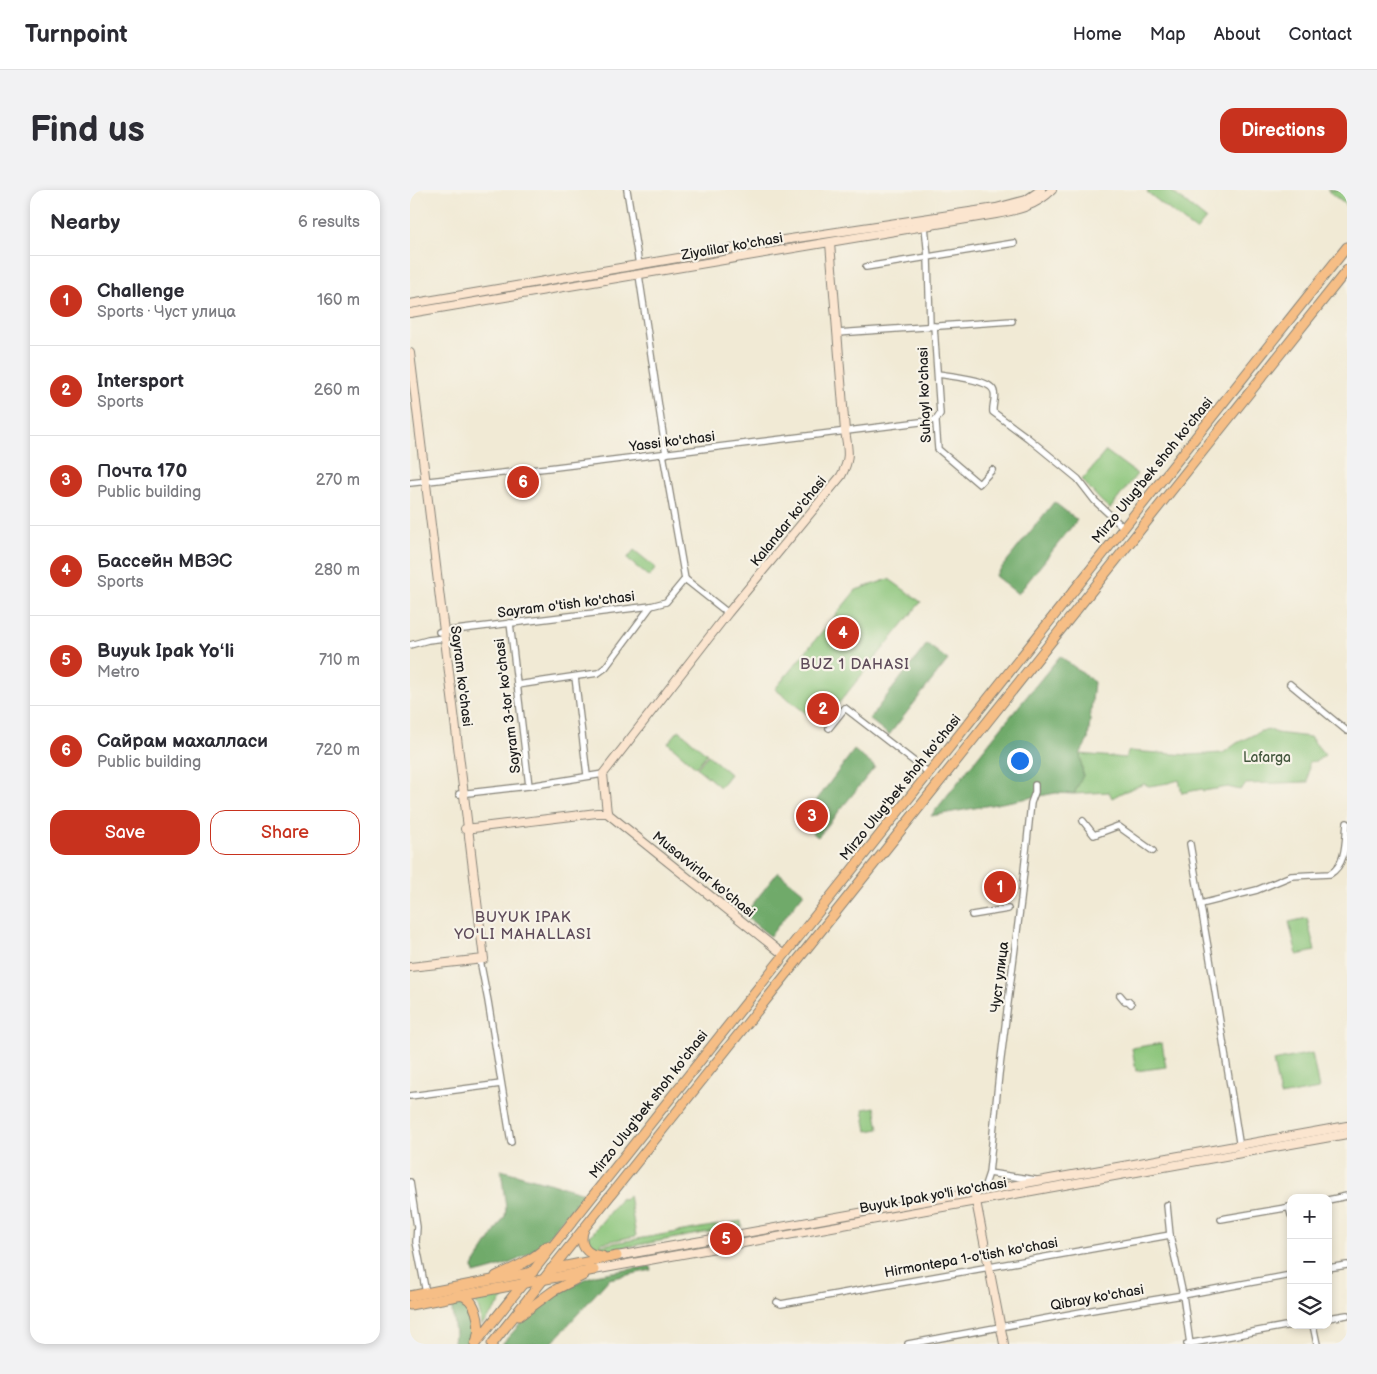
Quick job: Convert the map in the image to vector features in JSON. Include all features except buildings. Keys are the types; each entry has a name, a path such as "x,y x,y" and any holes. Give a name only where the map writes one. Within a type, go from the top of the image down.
{"main road":[{"name":"Ziyolilar ko'chasi","path":"410,313 830,243 1005,206 1030,198 1041,190"},
{"name":"Ziyolilar ko'chasi","path":"410,304 531,282 828,234 905,226 925,226 996,214 1024,208 1038,201 1052,190"},
{"name":"Kalandar ko'chasi","path":"603,774 728,613 841,476 846,467 849,457 845,431 830,243"},
{"name":"Mirzo Ulug'bek shoh ko'chasi","path":"475,1343 1347,247"},
{"path":"680,258 682,268"},
{"name":"Mirzo Ulug'bek shoh ko'chasi","path":"492,1344 1347,270"},
{"path":"531,282 533,293"},
{"name":"Sayram ko'chasi","path":"410,353 423,482 482,960"},
{"name":"Sayram ko'chasi","path":"410,398 423,482"},
{"path":"1133,516 1144,525"},
{"path":"466,829 607,813 603,774"},
{"name":"Musavvirlar ko'chasi","path":"607,813 784,955"},
{"path":"810,923 820,932"},
{"path":"410,967 482,960"},
{"name":"Buyuk Ipak yo'li ko'chasi","path":"410,1304 976,1201 1347,1126"},
{"name":"Buyuk Ipak yo'li ko'chasi","path":"725,1237 1041,1180 1347,1134"},
{"path":"482,1282 525,1262 541,1251 614,1168"},
{"path":"976,1192 976,1201 1004,1344"},
{"path":"586,1226 582,1238 586,1250 595,1256 617,1256"},
{"path":"410,1296 725,1237"},
{"path":"724,1246 721,1244 721,1241 725,1237"},
{"path":"507,1325 553,1291 594,1270"},
{"path":"458,1296 468,1298 477,1314 479,1329 475,1343"}],"street":[{"path":"627,190 639,265"},
{"name":"Suhayl ko'chasi","path":"925,226 932,326 938,374 940,414 936,420 938,449 980,484 992,470"},
{"name":"Kalandar ko'chasi","path":"828,234 830,243"},
{"path":"866,267 1014,243"},
{"path":"639,275 664,454 685,579 728,613"},
{"name":"Suhayl ko'chasi","path":"837,333 1012,320"},
{"path":"938,374 983,382 993,389 993,412 1078,479 1095,501 1124,528"},
{"name":"Yassi ko'chasi","path":"410,483 488,476 936,420"},
{"name":"Sayram o'tish ko'chasi","path":"410,645 442,635 510,623 652,606 666,602 685,579"},
{"path":"517,685 600,672 652,606"},
{"name":"Sayram 3-tor ko'chasi","path":"510,623 529,786"},
{"path":"575,677 588,775"},
{"path":"1290,684 1347,731"},
{"path":"829,728 845,708 929,773"},
{"path":"462,794 603,774"},
{"name":"Чуст улица","path":"976,1192 989,1173 1030,810 1035,785"},
{"path":"1083,821 1094,835 1118,826 1153,851"},
{"path":"1201,904 1257,890 1291,876 1330,874 1341,863 1347,823"},
{"path":"1190,844 1240,1149"},
{"path":"972,915 1008,909"},
{"name":"Sayram ko'chasi","path":"482,960 511,1142"},
{"path":"1120,995 1124,1001 1128,1001 1131,1004"},
{"path":"410,1096 501,1084"},
{"path":"989,1173 1041,1180"},
{"path":"410,1182 417,1227 416,1242 426,1293"},
{"path":"1332,1199 1347,1196"},
{"path":"1167,1205 1170,1235 1183,1295 1189,1344 1287,1326"},
{"path":"1221,1219 1287,1208"},
{"name":"Hirmontepa 1-o'tish ko'chasi","path":"778,1302 781,1304 1170,1235"},
{"path":"1332,1267 1347,1265"},
{"name":"Qibray ko'chasi","path":"908,1344 1287,1276"},
{"path":"1332,1317 1347,1315"},
{"path":"1314,1329 1317,1344"}],"green space":[{"path":"1149,190 1170,190 1206,219 1196,231 1147,192"},
{"path":"1327,190 1347,190 1347,206"},
{"path":"1106,451 1137,474 1110,509 1082,480"},
{"path":"1054,502 1077,520 1018,594 995,576"},
{"path":"634,550 656,568 649,577 627,559"},
{"path":"889,579 921,602 821,725 775,689 856,590"},
{"path":"927,644 948,660 889,735 869,719"},
{"path":"1060,656 1094,682 1088,740 1080,754 1083,775 1074,794 1056,793 931,816 1000,729"},
{"path":"679,730 707,754 696,767 668,743"},
{"name":"Lafarga","path":"1271,730 1276,733 1310,737 1325,755 1317,761 1309,762 1308,782 1246,784 1240,790 1228,787 1182,793 1179,780 1149,786 1144,784 1112,798 1109,792 1074,794 1083,775 1080,754 1125,758 1129,751 1189,755 1223,753 1237,743 1261,731"},
{"path":"854,750 875,767 818,837 812,833 826,814 813,805"},
{"path":"708,755 730,774 720,787 697,768"},
{"path":"778,872 804,893 770,936 744,915"},
{"path":"1307,918 1315,951 1297,955 1289,922"},
{"path":"1162,1043 1166,1067 1136,1071 1132,1048"},
{"path":"1312,1053 1319,1089 1280,1096 1273,1061"},
{"path":"875,1107 879,1129 867,1131 863,1109"},
{"path":"501,1170 585,1193 542,1244 534,1250 510,1263 474,1274 473,1267 475,1263 505,1216 506,1208"},
{"path":"629,1195 636,1236 601,1243 602,1245 741,1221 742,1226 599,1252 588,1247 587,1240 621,1198 624,1200"},
{"path":"650,1266 651,1270 609,1279 551,1344 502,1344 533,1310 556,1294 582,1280 595,1275"},
{"path":"510,1291 482,1325 474,1298"},
{"path":"459,1301 468,1305 473,1314 476,1335 469,1344 455,1344 454,1342 455,1334 451,1302"}],"place":[{"name":"Сайрам махалласи","path":"523,482"},
{"name":"Бассейн МВЭС","path":"843,633"},
{"name":"Intersport","path":"823,709"},
{"name":"Почта 170","path":"812,816"},
{"name":"Challenge","path":"1000,887"},
{"name":"Buyuk Ipak Yoʻli","path":"726,1239"}],"district":[{"name":"BUZ 1 DAHASI","path":"855,664"},
{"name":"BUYUK IPAK YO'LI MAHALLASI","path":"523,926"}]}
